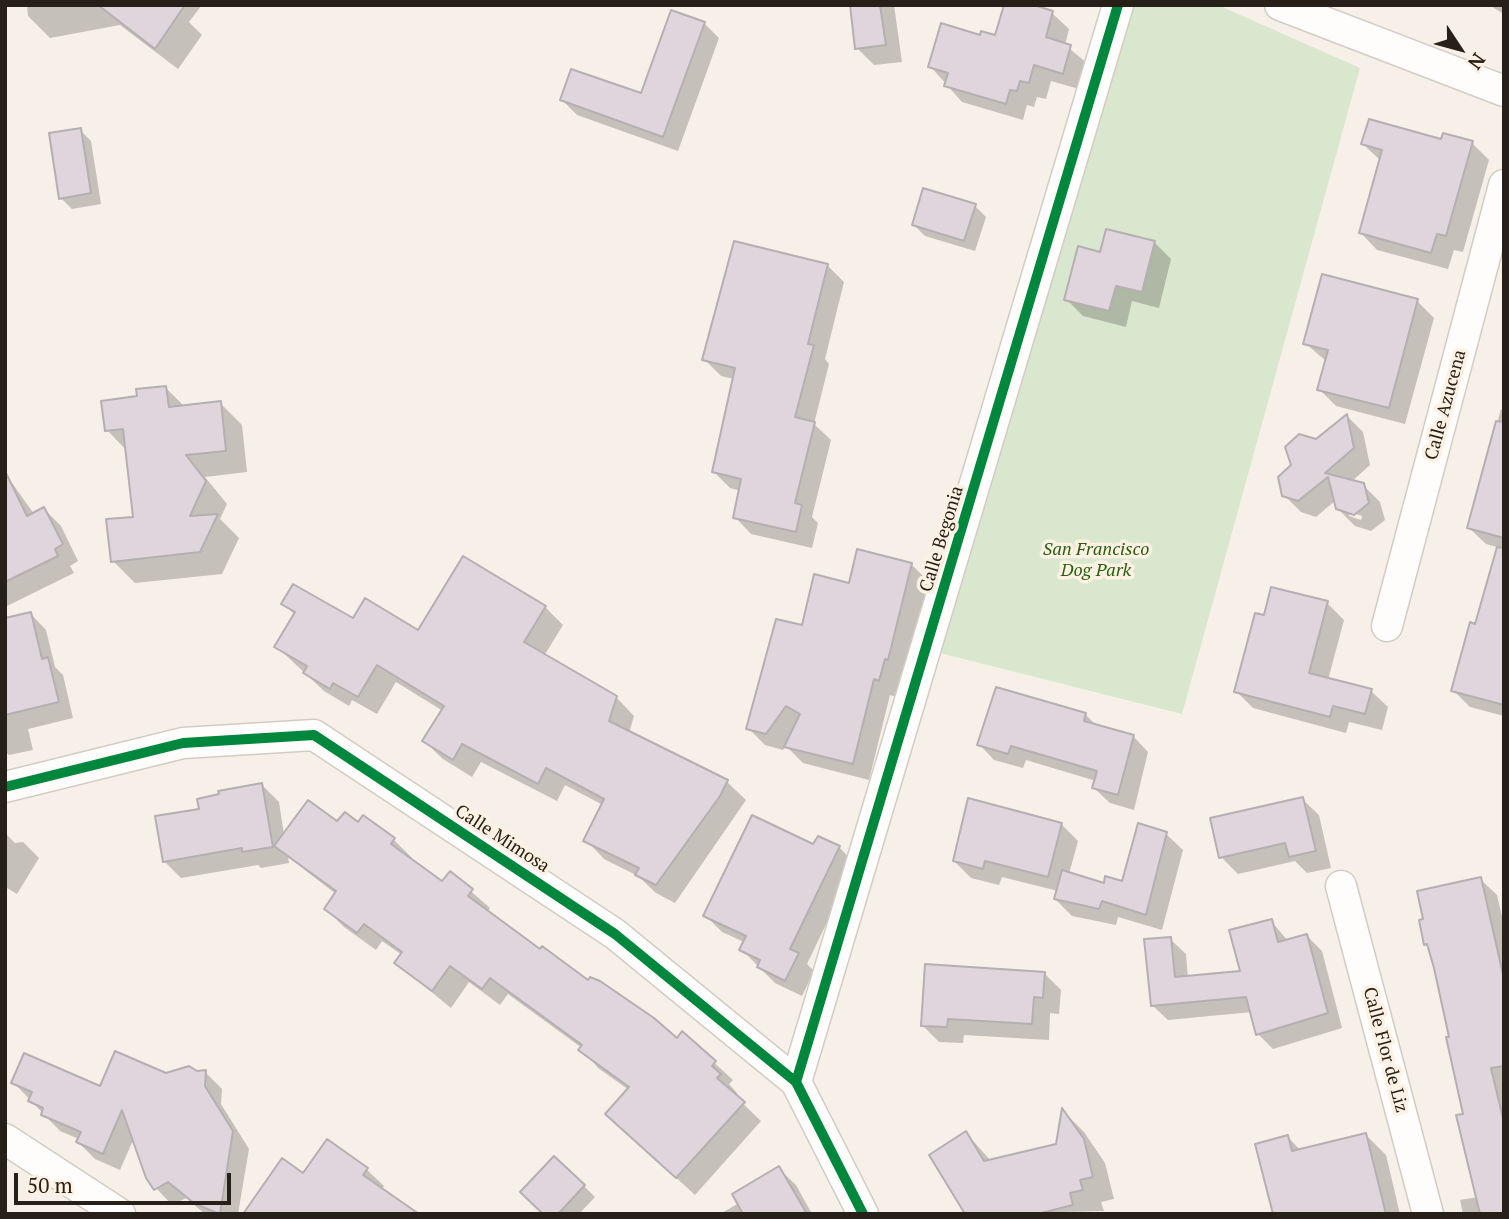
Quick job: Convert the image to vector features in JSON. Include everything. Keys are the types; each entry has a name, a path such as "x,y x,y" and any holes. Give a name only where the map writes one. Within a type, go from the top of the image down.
{"street":[{"name":"Calle Begonia","path":"796,1082 1118,5"},
{"path":"1280,5 1504,91"},
{"name":"Calle Azucena","path":"1387,626 1504,185"},
{"name":"Calle Mimosa","path":"5,786 183,743 314,735 615,934 796,1082 863,1214"},
{"name":"Calle Flor de Liz","path":"1341,886 1428,1214"},
{"path":"5,1139 120,1214"}],"green space":[{"name":"San Francisco Dog Park","path":"1129,5 1218,5 1360,68 1182,714 940,653"}],"building":[{"path":"98,5 185,5 155,49"},
{"path":"850,5 880,5 886,45 855,49"},
{"path":"1004,5 1034,5 1053,11 1046,37 1071,45 1063,74 1034,65 1029,83 1020,81 1017,91 1010,90 1006,104 944,86 948,73 928,67 941,23 980,35 981,31 995,35"},
{"path":"671,10 705,22 663,137 560,100 571,69 641,93"},
{"path":"1369,119 1441,139 1443,133 1473,141 1446,236 1437,234 1431,253 1359,233 1382,150 1361,144"},
{"path":"81,128 91,193 59,199 49,133"},
{"path":"923,188 976,204 964,241 912,225"},
{"path":"1106,229 1155,241 1142,292 1116,286 1109,311 1064,300 1078,246 1100,252"},
{"path":"734,241 828,264 808,344 814,345 795,417 815,422 795,503 802,505 796,532 733,518 741,479 712,472 735,368 702,360"},
{"path":"1322,274 1418,299 1389,408 1317,390 1328,350 1303,344"},
{"path":"166,386 169,407 221,401 226,451 186,455 206,481 190,516 218,514 200,552 111,562 106,519 133,517 123,429 105,431 101,401 137,396 136,389"},
{"path":"1347,414 1354,448 1325,473 1364,483 1369,503 1354,515 1336,509 1328,477 1298,501 1282,496 1278,477 1291,465 1285,447 1299,434 1316,439"},
{"path":"1496,421 1504,422 1504,538 1467,528"},
{"path":"5,471 27,516 44,507 63,544 55,549 58,556 5,582"},
{"path":"1497,547 1504,548 1504,705 1451,691 1470,622 1475,624"},
{"path":"857,549 912,563 888,660 885,659 879,681 874,679 853,764 784,747 800,714 786,706 766,734 746,729 776,619 802,625 814,574 849,583"},
{"path":"463,556 546,606 524,642 617,696 609,721 728,780 720,796 656,885 635,875 639,868 583,841 604,799 546,768 538,784 462,744 453,760 422,741 444,706 377,665 358,697 333,683 330,689 303,673 307,666 274,647 295,612 281,604 293,584 353,618 365,598 418,630"},
{"path":"1271,587 1328,601 1309,673 1372,689 1365,714 1333,706 1330,717 1234,692 1255,613 1264,615"},
{"path":"31,612 42,659 48,657 59,702 5,715 5,618"},
{"path":"996,687 1086,713 1084,721 1134,735 1118,795 1092,788 1097,771 1011,746 1008,754 977,745"},
{"path":"262,783 273,847 242,852 242,848 163,862 155,816 199,809 197,799 219,794 218,791"},
{"path":"1303,797 1316,851 1289,857 1285,843 1219,858 1210,818"},
{"path":"968,798 1062,823 1048,877 985,861 983,869 953,861"},
{"path":"308,800 337,821 345,812 358,822 363,815 395,838 391,844 442,881 450,871 473,889 468,896 540,949 542,946 588,980 590,977 600,981 654,1018 677,1038 682,1031 716,1061 712,1066 721,1074 717,1078 745,1102 676,1178 605,1114 629,1087 578,1050 582,1045 490,978 482,989 450,966 432,991 394,963 402,952 364,924 357,933 324,909 336,891 274,846"},
{"path":"752,815 813,844 818,836 840,846 790,949 799,953 785,981 757,967 760,960 739,950 746,936 703,916"},
{"path":"1138,823 1167,832 1146,915 1102,901 1099,909 1054,899 1062,870 1104,883 1105,876 1122,881"},
{"path":"1481,877 1504,979 1504,1066 1491,1068 1504,1123 1504,1214 1480,1214 1456,1115 1463,1114 1434,968 1427,944 1424,945 1419,920 1423,919 1417,891"},
{"path":"1272,919 1278,942 1307,934 1328,1013 1256,1035 1246,997 1151,1006 1144,939 1171,937 1175,977 1240,971 1229,930"},
{"path":"925,964 1045,972 1043,998 1034,997 1032,1024 948,1019 947,1027 921,1026"},
{"path":"115,1051 166,1073 189,1066 197,1071 206,1070 205,1086 233,1131 220,1214 195,1204 168,1182 154,1190 146,1178 122,1110 103,1154 76,1142 81,1132 41,1115 43,1108 28,1101 32,1092 11,1083 24,1053 100,1086"},
{"path":"1062,1108 1084,1139 1093,1177 1080,1180 1083,1190 1070,1193 1073,1205 1037,1214 965,1214 929,1155 966,1131 984,1161 1056,1144"},
{"path":"1366,1133 1386,1214 1273,1214 1255,1144 1288,1135 1292,1151"},
{"path":"327,1139 368,1168 363,1175 419,1214 243,1214 282,1158 303,1173"},
{"path":"554,1156 585,1185 558,1214 543,1214 520,1192"},
{"path":"779,1166 807,1214 743,1214 732,1194"}],"cycle path":[{"path":"796,1082 1118,5"},
{"path":"5,787 183,743 314,735 615,934 796,1082 863,1214"}]}
